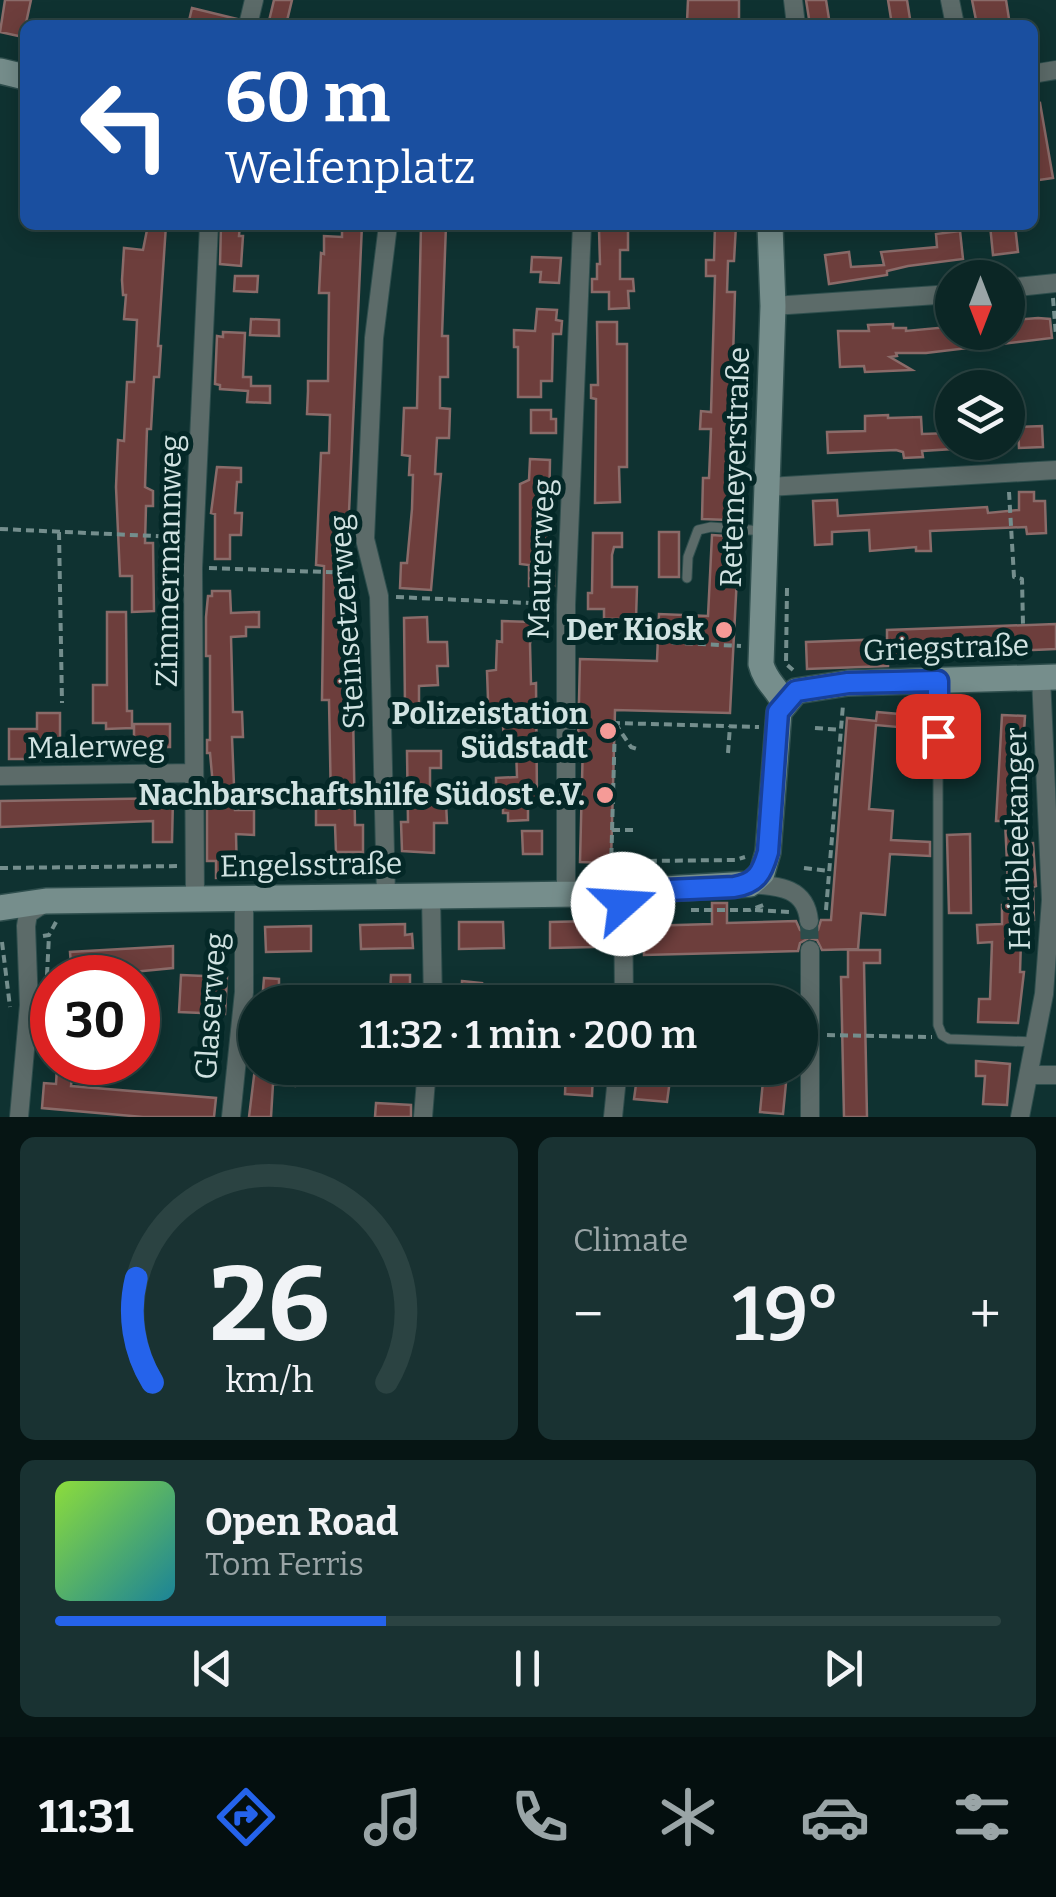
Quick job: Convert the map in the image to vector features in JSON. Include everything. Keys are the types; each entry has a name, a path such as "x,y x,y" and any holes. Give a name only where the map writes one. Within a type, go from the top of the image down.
{"street":[{"name":"Zimmermannweg","path":"195,891 193,568 208,230"},
{"name":"Steinsetzerweg","path":"386,896 379,596 365,540 374,338 387,230"},
{"name":"Maurerweg","path":"566,895 566,605 582,230"},
{"name":"Retemeyerstraße","path":"770,230 773,306 761,647 764,676 781,696"},
{"path":"1025,286 1054,283"},
{"path":"773,306 935,295"},
{"path":"768,487 1056,470"},
{"name":"Griegstraße","path":"781,696 813,686 1049,677"},
{"name":"Heidbleekanger","path":"1020,1117 1036,1042 1054,900 1049,677"},
{"path":"750,897 768,852 781,696"},
{"name":"Malerweg","path":"0,776 193,773"},
{"path":"617,881 623,985"},
{"name":"Engelsstraße","path":"0,908 195,891 244,898 566,895 617,881 750,897"},
{"path":"750,897 789,888 801,898 808,917"},
{"path":"432,896 433,985"},
{"name":"Glaserweg","path":"231,1117 244,992 244,898"},
{"path":"19,1117 29,1005 26,926 28,914 46,902"},
{"path":"810,950 811,985"},
{"path":"1030,1075 1056,1075"},
{"path":"423,1117 426,1085"},
{"path":"613,1117 616,1085"},
{"path":"810,1117 811,1085"}],"lane":[{"path":"687,578 688,557 698,530 711,527 766,532"},
{"path":"938,681 938,1025 942,1035 949,1038 1036,1042"}],"path":[{"path":"1054,283 1056,336"},
{"path":"1008,472 1014,577 1022,578 1024,625"},
{"path":"0,529 196,538"},
{"path":"59,532 62,703"},
{"path":"193,568 374,573"},
{"path":"379,596 566,605"},
{"path":"566,638 761,647"},
{"path":"781,696 802,672"},
{"path":"750,897 808,917 826,914 843,698"},
{"path":"615,723 764,727 763,738"},
{"path":"615,723 632,747 640,750"},
{"path":"615,723 612,830 617,881"},
{"path":"728,753 730,726"},
{"path":"815,728 841,730"},
{"path":"612,830 636,830"},
{"path":"617,881 639,862 735,860 750,854"},
{"path":"670,861 670,869"},
{"path":"0,868 182,866 182,884 195,891"},
{"path":"804,868 830,871"},
{"path":"601,871 617,881"},
{"path":"0,995 8,994"},
{"path":"818,1035 942,1035"}],"building":[{"path":"5,0 31,0 27,20 20,20 20,36 0,32"},
{"path":"274,0 292,0 287,20 269,20"},
{"path":"688,0 739,0 739,20 687,20"},
{"path":"806,0 826,0 829,20 809,20"},
{"path":"888,0 907,0 910,20 891,20"},
{"path":"972,0 1006,0 1009,20 976,20"},
{"path":"192,8 237,19 237,20 189,20"},
{"path":"1038,103 1053,178 1038,180"},
{"path":"147,230 166,230 159,377 154,377 151,429 147,429 145,487 153,491 153,506 146,506 145,543 153,543 154,611 132,612 132,576 120,576 116,487 118,440 124,441 127,382 134,382 137,320 124,319 126,295 122,280 124,248 143,250"},
{"path":"221,230 240,230 239,236 243,236 241,266 220,264"},
{"path":"342,230 362,230 348,534 342,534 339,590 347,590 347,598 351,598 355,825 363,825 363,852 336,852 335,825 316,825 316,806 331,805 329,700 322,700 324,566 316,565 321,453 329,453 330,415 307,414 308,381 328,381 329,293 319,293 321,253 324,254 324,236 342,237"},
{"path":"421,230 446,230 442,336 448,336 448,377 440,377 440,408 450,409 449,438 437,438 435,474 441,474 431,590 400,588 401,563 407,563 413,475 409,475 410,456 402,455 404,408 417,408"},
{"path":"599,230 628,230 628,250 620,250 620,279 633,279 634,291 628,291 629,308 609,309 609,292 592,292 592,279 597,279"},
{"path":"715,230 736,230 734,261 728,261 727,292 735,292 728,520 702,519 703,478 709,478 711,429 700,429 701,411 711,412 715,276 706,276 706,260 714,260"},
{"path":"990,230 1016,230 1018,252 993,255"},
{"path":"960,231 963,259 935,260 887,271 887,275 829,284 825,255 849,252 851,267 884,265 881,252 937,247 936,234"},
{"path":"532,257 561,258 559,283 540,282 541,272 531,272"},
{"path":"235,276 258,276 257,292 234,291"},
{"path":"537,309 557,310 556,320 562,321 561,334 553,334 552,381 541,381 541,397 518,397 514,330 535,331"},
{"path":"251,319 279,320 279,336 250,335"},
{"path":"1025,319 1050,319 1052,338 1025,341"},
{"path":"597,322 617,322 617,344 627,344 627,467 619,467 620,502 595,503 596,399 591,398 591,385 598,385"},
{"path":"893,324 893,328 935,328 935,350 951,350 896,353 897,356 890,357 912,370 865,372 864,366 840,367 838,331 869,331 868,325"},
{"path":"223,332 245,333 243,377 251,377 251,386 270,386 270,403 247,402 248,391 220,389 215,384 217,336 223,337"},
{"path":"531,410 551,410 556,433 531,433"},
{"path":"865,416 921,417 922,434 935,434 935,450 922,451 923,457 904,458 903,452 896,450 828,453 827,432 865,431"},
{"path":"1042,426 1043,447 1025,448 1025,427"},
{"path":"530,459 550,460 548,572 554,572 554,586 529,586 529,565 520,564 520,484 529,480"},
{"path":"217,467 241,468 235,513 242,513 241,535 230,535 230,559 215,559 215,514 211,513"},
{"path":"1019,492 1034,492 1034,501 1045,501 1046,533 1027,534 1026,527 930,531 931,551 916,551 916,547 870,551 869,530 832,532 832,544 815,545 813,501 837,500 838,516 987,507 988,513 1019,510"},
{"path":"659,532 679,532 679,577 659,577"},
{"path":"593,533 622,533 622,547 614,547 612,555 612,587 637,587 636,619 604,619 604,609 588,609"},
{"path":"712,535 739,537 730,713 615,710 611,863 580,862 580,659 657,661 659,614 708,616"},
{"path":"212,591 230,591 231,613 259,612 259,627 246,627 246,636 231,637 233,712 242,712 243,737 232,737 235,810 254,810 254,835 236,834 237,877 216,878 216,861 207,861 207,787 213,786 207,753 210,656 206,656 206,617"},
{"path":"107,612 126,612 127,711 132,711 132,728 106,729 106,723 93,723 93,685 107,685"},
{"path":"427,617 428,642 447,642 448,666 437,666 438,685 419,686 419,706 405,706 404,618"},
{"path":"502,621 533,622 530,644 531,684 536,683 537,800 528,800 528,820 508,821 508,813 503,813 503,797 496,797 496,778 517,777 516,748 504,748 503,724 481,724 480,699 488,699 487,671 496,670"},
{"path":"1056,624 1056,649 888,656 888,666 807,669 806,642 887,639 887,630"},
{"path":"877,712 910,715 909,728 876,725 869,809 893,811 891,840 930,842 930,856 890,854 885,915 861,913 858,949 822,950 817,940 809,938 800,943 798,951 644,955 644,926 712,924 712,903 727,903 727,923 796,921 800,930 810,933 818,930 821,920 831,920 847,718 876,721"},
{"path":"37,713 60,713 60,759 9,759 9,729 37,729"},
{"path":"1002,715 1025,716 1017,844 1033,843 1036,886 1030,941 1021,941 1020,972 1024,972 1018,1023 978,1022 979,999 990,999 992,942 978,943 977,925 1002,924 1002,905 1009,905 1005,821 996,821"},
{"path":"134,724 170,724 170,747 134,747"},
{"path":"912,728 928,729 925,767 909,765"},
{"path":"407,751 441,751 441,768 430,768 430,802 446,802 447,823 434,823 434,853 402,851 401,822 408,822"},
{"path":"173,798 172,842 153,842 153,821 0,827 0,801"},
{"path":"522,831 542,831 542,854 523,854"},
{"path":"970,834 971,913 949,913 947,835"},
{"path":"594,921 594,947 550,948 550,922"},
{"path":"459,922 503,922 504,948 459,949"},
{"path":"405,924 405,935 412,934 413,948 361,949 360,925"},
{"path":"311,926 311,951 266,952 265,927"},
{"path":"173,946 173,968 160,969 160,955 70,952"},
{"path":"848,950 880,950 880,963 864,963 867,1117 844,1117 841,977 848,977"},
{"path":"181,975 227,977 225,1014 179,1012"},
{"path":"391,975 410,975 410,985 390,985"},
{"path":"264,978 279,979 279,985 263,985"},
{"path":"976,1061 1010,1064 1007,1105 983,1104 985,1076 976,1076"},
{"path":"44,1085 216,1098 214,1117 143,1117 42,1108"},
{"path":"253,1085 273,1085 271,1117 249,1117"},
{"path":"565,1085 592,1085 592,1096 565,1094"},
{"path":"636,1085 669,1085 667,1102 634,1099"},
{"path":"763,1085 786,1085 783,1114 760,1112"},
{"path":"376,1103 411,1105 411,1117 375,1117"}],"tunnel":[{"path":"809,921 810,950"}],"place":[{"name":"Der Kiosk","path":"724,630"},
{"name":"Polizeistation Südstadt","path":"608,731"},
{"name":"Nachbarschaftshilfe Südost e.V.","path":"605,795"}],"route":[{"path":"623,904 623,892 734,887 750,884 762,873 768,852 778,712 796,691 876,681 938,681 938,736"}]}
